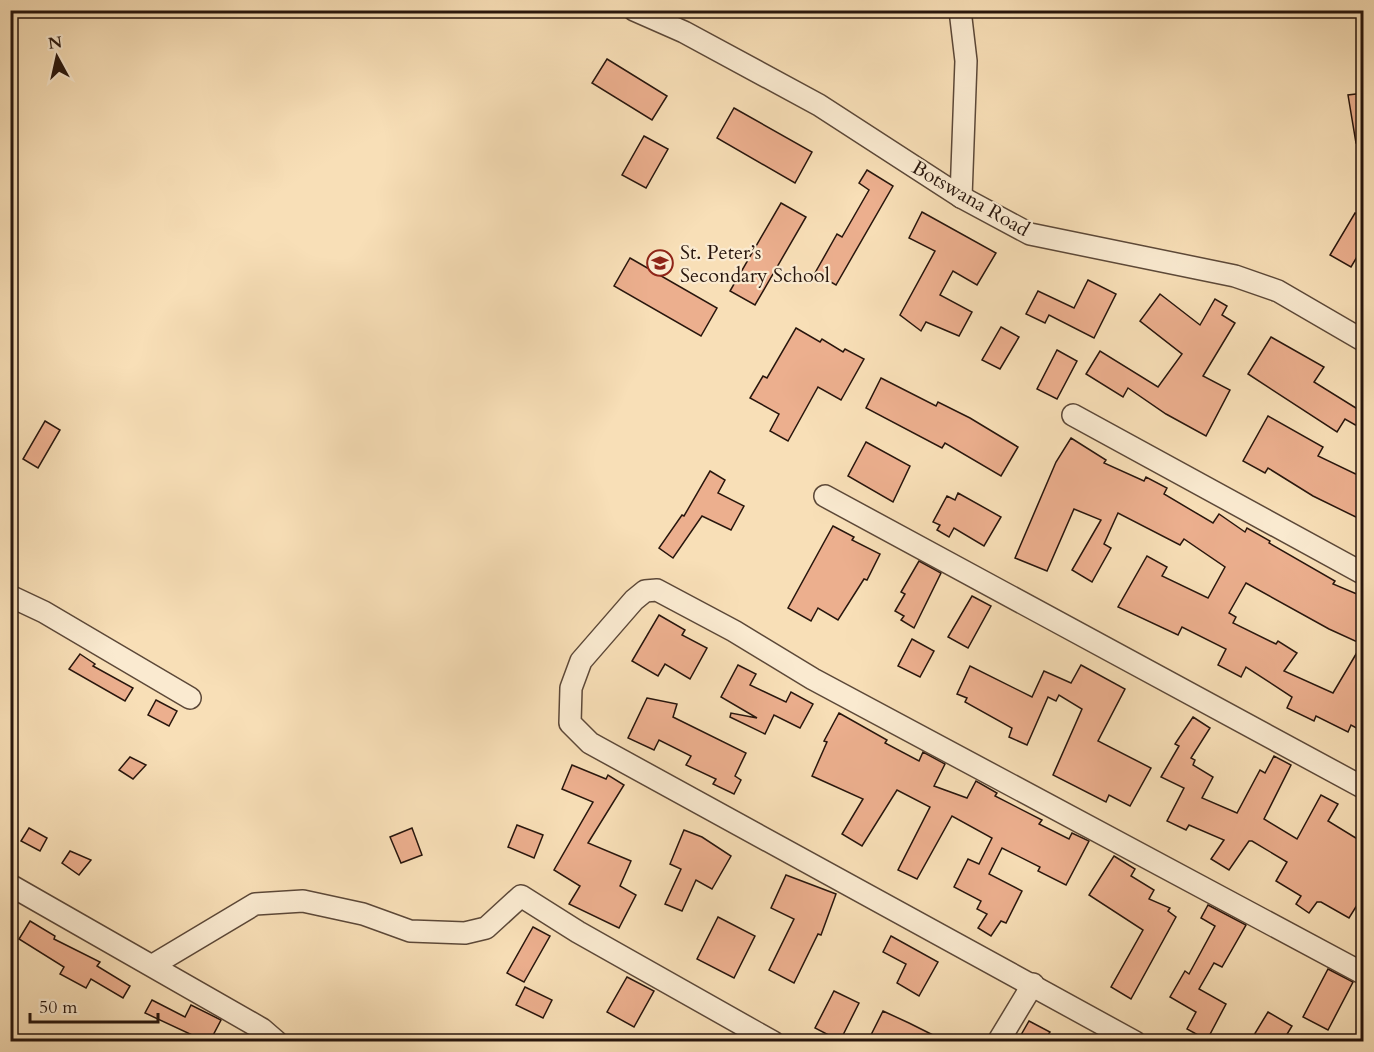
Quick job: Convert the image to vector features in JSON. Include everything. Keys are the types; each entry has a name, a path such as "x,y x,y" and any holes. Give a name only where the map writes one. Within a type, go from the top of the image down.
{"street":[{"name":"Botswana Road","path":"634,10 684,32 819,105 961,197 1030,234 1235,276 1278,291 1364,341"},
{"path":"960,10 966,62 961,197"},
{"path":"1073,415 1364,574"},
{"path":"825,496 1364,788"},
{"path":"1135,1041 591,743 570,723 570,688 581,661 634,600 645,591 657,590 734,631 823,685 1364,974"},
{"path":"10,596 44,612 190,698"},
{"path":"10,885 153,965 265,1037"},
{"path":"153,965 255,904 303,901 363,914 410,931 465,933 486,928 521,896 578,932 773,1041"},
{"path":"998,1041 1033,984"}],"building":[{"path":"607,59 667,96 652,120 592,83"},
{"path":"1364,93 1364,142 1356,143 1348,95"},
{"path":"734,108 812,152 795,183 717,138"},
{"path":"644,136 668,149 646,188 622,175"},
{"path":"867,170 893,186 836,285 815,273 837,234 842,237 869,190 859,183"},
{"path":"781,203 806,217 755,305 730,291"},
{"path":"922,212 996,253 977,285 953,271 940,295 972,312 959,336 926,322 921,331 900,315 935,251 909,238"},
{"path":"1355,213 1364,218 1364,245 1351,267 1330,255"},
{"path":"630,258 717,308 701,336 614,286"},
{"path":"1088,280 1116,294 1094,338 1049,315 1045,323 1026,314 1038,291 1074,308"},
{"path":"1160,294 1200,325 1215,299 1227,306 1222,315 1235,323 1203,376 1230,390 1206,436 1166,414 1128,388 1123,397 1086,374 1100,351 1158,387 1182,354 1140,321"},
{"path":"1001,327 1019,337 1000,369 982,360"},
{"path":"796,328 820,342 822,339 843,352 845,349 864,359 841,400 818,387 788,441 770,431 779,414 750,398 763,376 767,378"},
{"path":"1271,337 1324,367 1314,382 1364,413 1364,430 1345,419 1337,432 1248,374"},
{"path":"1057,350 1077,361 1057,399 1037,389"},
{"path":"881,378 936,406 938,402 970,418 1018,447 1001,476 945,443 942,448 866,408"},
{"path":"1268,416 1323,447 1318,456 1364,478 1364,521 1313,496 1268,468 1265,473 1243,461"},
{"path":"45,421 60,430 38,468 23,459"},
{"path":"1071,438 1106,460 1104,463 1144,481 1146,477 1167,488 1164,494 1213,523 1219,514 1245,532 1247,528 1270,541 1269,543 1335,581 1333,584 1364,597 1364,732 1351,725 1348,732 1316,716 1314,721 1287,708 1292,697 1246,667 1241,677 1218,665 1226,649 1182,627 1178,635 1118,607 1147,556 1167,567 1162,576 1208,598 1225,567 1184,539 1180,545 1118,513 1104,544 1111,548 1092,582 1072,570 1101,520 1074,509 1047,571 1015,558 1056,462","holes":["1246,583 1329,629 1362,644 1333,693 1284,671 1297,653 1278,641 1276,644 1233,623 1236,617 1229,613"]},
{"path":"866,442 910,466 893,502 848,476"},
{"path":"710,471 725,480 718,493 744,506 731,530 702,516 673,558 659,548 682,515 684,516"},
{"path":"958,493 1001,517 984,546 954,528 949,537 937,530 940,525 933,522 947,496 955,500"},
{"path":"833,526 854,537 852,540 880,554 867,580 864,579 838,620 818,608 811,621 788,608"},
{"path":"919,561 941,573 914,628 901,620 904,616 895,611 905,594 901,592"},
{"path":"972,596 991,606 968,648 948,637"},
{"path":"659,615 685,630 682,635 707,648 690,679 665,664 658,676 632,661"},
{"path":"912,639 934,651 920,677 898,666"},
{"path":"80,654 95,664 93,666 133,688 125,701 69,669"},
{"path":"738,665 756,674 750,685 786,702 791,692 813,704 800,728 774,715 765,734 730,717 731,713 757,718 721,697"},
{"path":"1081,665 1125,689 1098,741 1151,768 1130,806 1109,795 1106,802 1053,775 1082,709 1059,695 1056,701 1048,697 1027,745 1009,737 1012,728 965,702 967,698 957,694 970,666 1032,697 1044,671 1071,683"},
{"path":"647,698 677,704 673,717 746,753 735,776 741,780 734,794 713,784 716,779 686,765 691,756 659,740 654,750 628,738"},
{"path":"156,700 177,711 169,726 148,715"},
{"path":"839,713 887,740 885,743 919,761 923,752 945,764 934,786 967,798 976,781 997,793 995,796 1042,820 1039,824 1069,839 1072,833 1089,841 1066,885 1038,871 1040,867 1002,848 989,874 1022,891 1006,923 1001,921 991,936 978,928 987,914 977,909 981,901 954,887 968,859 979,864 992,838 952,816 917,879 898,870 930,807 897,790 862,846 842,834 863,799 812,776 827,742 824,741"},
{"path":"1193,717 1210,728 1191,758 1195,760 1193,765 1213,777 1202,798 1237,813 1260,770 1265,773 1274,756 1291,765 1264,819 1297,839 1321,795 1338,804 1328,821 1364,843 1364,894 1349,918 1321,902 1317,902 1309,913 1296,904 1301,896 1276,881 1287,862 1252,841 1249,841 1229,870 1211,859 1224,840 1189,825 1186,830 1167,821 1184,788 1161,777 1179,746 1175,744"},
{"path":"130,757 146,765 133,779 119,770"},
{"path":"572,765 606,779 608,775 624,785 588,843 631,861 620,886 636,895 619,928 569,904 580,886 554,870 593,802 562,789"},
{"path":"517,825 543,835 534,858 508,847"},
{"path":"29,828 47,838 40,851 21,841"},
{"path":"412,828 422,855 401,863 390,837"},
{"path":"684,830 702,837 731,856 712,889 696,880 682,911 665,904 681,869 670,864"},
{"path":"70,851 91,860 79,875 62,863"},
{"path":"1114,856 1135,869 1131,876 1154,890 1149,899 1170,908 1168,911 1176,917 1131,999 1111,987 1143,930 1089,895"},
{"path":"786,875 836,894 821,935 818,934 794,983 769,970 794,919 771,908"},
{"path":"1208,905 1246,925 1222,967 1214,963 1199,989 1226,1004 1207,1040 1187,1029 1196,1012 1170,997 1185,971 1189,974 1215,926 1201,918"},
{"path":"718,917 755,936 734,978 697,959"},
{"path":"30,921 55,936 54,939 100,962 97,966 130,986 123,998 91,979 86,988 60,974 64,967 19,939"},
{"path":"533,927 550,936 524,982 507,973"},
{"path":"891,936 938,962 919,996 897,983 906,964 883,952"},
{"path":"1328,969 1353,982 1328,1030 1303,1017"},
{"path":"627,977 654,991 634,1027 607,1012"},
{"path":"525,987 552,1000 543,1018 516,1005"},
{"path":"834,991 859,1003 840,1041 815,1028"},
{"path":"152,1000 185,1017 191,1005 221,1020 210,1041 205,1041 145,1013"},
{"path":"883,1011 945,1041 878,1041 870,1037"},
{"path":"1268,1012 1292,1026 1283,1041 1265,1041 1254,1035"},
{"path":"1029,1021 1050,1032 1044,1041 1031,1041 1021,1035"}],"place":[{"name":"St. Peter’s Secondary School","path":"660,263"}]}
